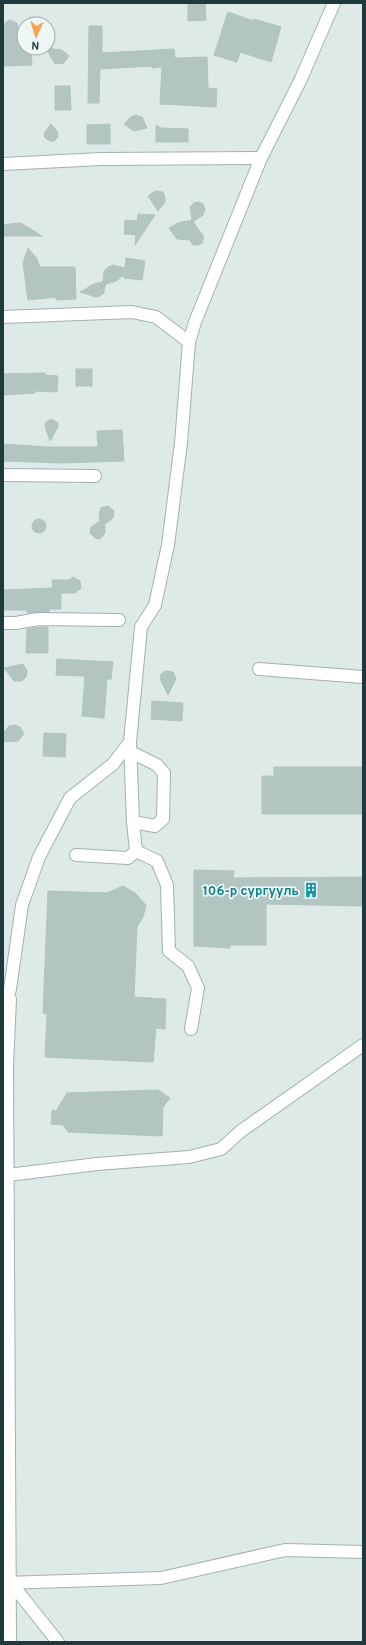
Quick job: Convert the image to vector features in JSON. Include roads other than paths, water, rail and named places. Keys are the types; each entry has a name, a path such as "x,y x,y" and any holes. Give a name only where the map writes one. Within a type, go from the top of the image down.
{"street":[{"path":"136,851 133,822 130,747 141,627 155,605 168,545 181,443 189,342 195,322 261,158 300,81 334,3"},
{"path":"3,164 101,159 261,158"},
{"path":"3,317 132,312 156,317 189,342"},
{"path":"3,475 95,476"},
{"path":"3,623 16,623 38,619 119,620"},
{"path":"259,669 363,677"},
{"path":"130,747 157,765 164,774 162,819 155,826 133,822"},
{"path":"3,1010 22,905 39,857 70,798 113,764 130,747"},
{"path":"76,855 128,858 136,851"},
{"path":"136,851 157,861 167,885 169,951 188,966 198,988 191,1029"},
{"path":"7,989 7,1338 10,1452 7,1583 10,1642"},
{"path":"8,1175 97,1164 189,1157 221,1149 242,1130 363,1045"},
{"path":"7,1583 161,1578 285,1550 363,1552"},
{"path":"7,1583 58,1642"}],"place":[{"name":"106-р сургууль","path":"311,890"}]}
